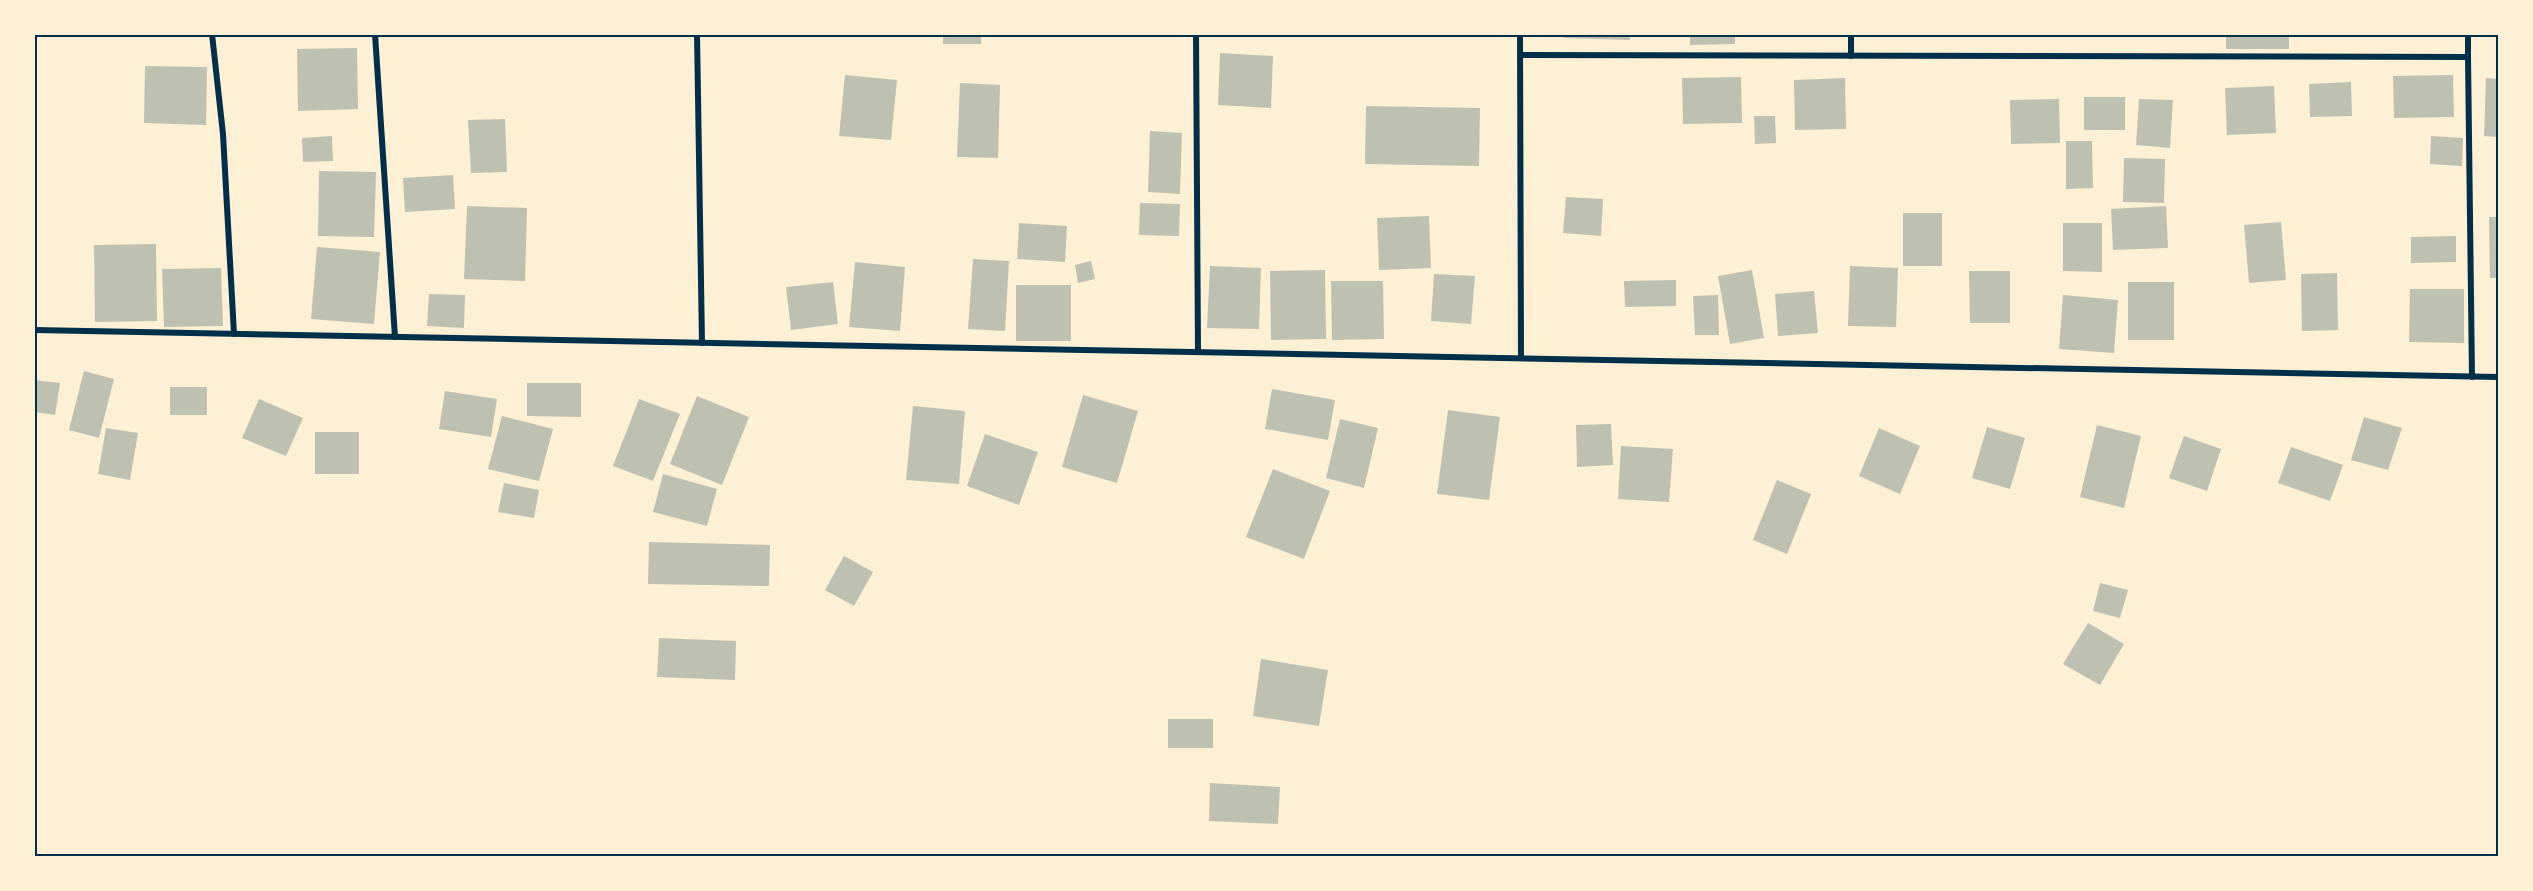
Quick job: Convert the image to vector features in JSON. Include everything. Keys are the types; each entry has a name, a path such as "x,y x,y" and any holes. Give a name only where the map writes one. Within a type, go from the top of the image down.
{"street":[{"path":"212,34 223,134 234,334"},
{"path":"375,34 395,337"},
{"path":"697,34 702,343"},
{"path":"1196,34 1198,352"},
{"path":"1520,34 1521,358"},
{"path":"1851,34 1851,56"},
{"path":"2468,34 2472,377"},
{"path":"1520,55 2468,57"},
{"path":"34,330 2499,377"}],"building":[{"path":"943,34 981,34 981,44 943,44"},
{"path":"1564,34 1630,34 1630,40 1564,38"},
{"path":"1690,34 1735,34 1735,44 1690,45"},
{"path":"2226,34 2289,34 2289,49 2226,49"},
{"path":"357,48 358,109 298,111 297,49"},
{"path":"1220,53 1273,56 1271,108 1218,105"},
{"path":"145,66 207,67 206,125 144,123"},
{"path":"845,75 897,80 891,140 839,136"},
{"path":"2453,75 2454,117 2394,118 2393,76"},
{"path":"1741,77 1742,123 1683,124 1682,78"},
{"path":"1845,78 1846,129 1795,130 1794,80"},
{"path":"2486,78 2498,79 2498,137 2484,136"},
{"path":"2351,82 2352,116 2310,117 2309,84"},
{"path":"960,83 1000,85 998,158 957,157"},
{"path":"2274,86 2276,133 2227,135 2225,88"},
{"path":"2084,97 2125,97 2125,130 2084,130"},
{"path":"2059,99 2060,143 2011,144 2010,100"},
{"path":"2139,99 2173,100 2170,148 2136,145"},
{"path":"1366,106 1480,108 1479,166 1365,164"},
{"path":"1754,116 1775,116 1776,143 1755,144"},
{"path":"505,119 507,172 471,173 468,120"},
{"path":"1150,131 1182,133 1180,194 1148,192"},
{"path":"332,136 333,161 303,162 302,138"},
{"path":"2431,136 2463,138 2462,166 2430,164"},
{"path":"2066,141 2092,141 2093,188 2066,189"},
{"path":"2124,158 2165,159 2164,203 2123,202"},
{"path":"319,171 376,172 374,237 318,236"},
{"path":"453,175 455,209 405,212 403,178"},
{"path":"1566,197 1603,199 1601,236 1563,233"},
{"path":"1140,203 1180,204 1179,236 1139,235"},
{"path":"467,206 527,208 525,281 464,279"},
{"path":"2166,206 2168,248 2113,250 2111,209"},
{"path":"1903,213 1942,213 1942,266 1903,266"},
{"path":"1429,216 1431,268 1379,270 1377,218"},
{"path":"2489,217 2498,217 2498,278 2490,278"},
{"path":"2281,222 2286,280 2249,283 2244,225"},
{"path":"1019,223 1067,226 1065,262 1017,259"},
{"path":"2063,223 2102,223 2102,272 2063,271"},
{"path":"2456,236 2456,262 2411,263 2411,237"},
{"path":"156,244 157,321 95,322 94,245"},
{"path":"317,247 380,252 374,324 311,319"},
{"path":"973,259 1009,261 1005,331 968,329"},
{"path":"1091,261 1095,279 1078,283 1075,265"},
{"path":"855,262 905,267 900,331 849,327"},
{"path":"1210,266 1261,268 1259,329 1207,328"},
{"path":"1850,266 1898,268 1896,327 1848,326"},
{"path":"221,268 223,326 164,327 162,269"},
{"path":"1325,270 1326,339 1271,340 1270,271"},
{"path":"1752,270 1764,338 1730,344 1718,276"},
{"path":"1969,271 2010,271 2010,323 1970,323"},
{"path":"2337,273 2338,330 2302,331 2301,274"},
{"path":"1434,274 1475,276 1471,324 1431,321"},
{"path":"1676,280 1676,306 1625,307 1624,281"},
{"path":"1331,281 1383,281 1384,339 1332,340"},
{"path":"833,282 838,324 791,330 786,287"},
{"path":"2128,282 2174,282 2174,340 2128,340"},
{"path":"1016,285 1071,285 1071,341 1016,341"},
{"path":"2410,289 2464,289 2464,343 2409,342"},
{"path":"1814,291 1818,333 1778,336 1775,294"},
{"path":"429,294 465,295 464,328 427,326"},
{"path":"1718,295 1719,335 1695,335 1693,296"},
{"path":"2063,295 2118,300 2114,353 2059,349"},
{"path":"84,371 114,379 99,438 69,430"},
{"path":"34,380 60,383 55,415 34,412"},
{"path":"527,383 581,383 581,417 527,416"},
{"path":"170,387 207,387 207,415 170,415"},
{"path":"1272,389 1335,400 1328,440 1265,429"},
{"path":"445,391 497,399 491,437 439,429"},
{"path":"1083,395 1138,411 1117,483 1062,467"},
{"path":"697,396 749,417 722,485 670,464"},
{"path":"259,399 303,418 286,456 242,438"},
{"path":"639,399 680,414 653,481 613,466"},
{"path":"913,406 965,411 959,484 906,480"},
{"path":"1448,410 1500,417 1489,500 1437,494"},
{"path":"502,416 553,429 539,481 488,469"},
{"path":"2364,417 2402,428 2388,470 2351,460"},
{"path":"1340,419 1378,428 1364,488 1326,478"},
{"path":"1611,424 1613,465 1577,467 1576,425"},
{"path":"2097,425 2141,436 2124,508 2080,497"},
{"path":"1987,427 2025,438 2010,489 1972,478"},
{"path":"106,428 138,433 130,480 98,474"},
{"path":"1879,428 1920,446 1900,494 1859,476"},
{"path":"315,432 359,432 359,474 315,474"},
{"path":"985,434 1038,452 1019,505 967,486"},
{"path":"2184,436 2221,449 2207,491 2169,478"},
{"path":"1621,446 1673,449 1669,502 1618,499"},
{"path":"2291,447 2343,465 2330,501 2278,483"},
{"path":"1273,469 1330,491 1304,559 1246,537"},
{"path":"663,474 717,489 707,526 653,512"},
{"path":"1777,480 1811,494 1787,554 1753,540"},
{"path":"504,483 539,490 534,518 498,512"},
{"path":"649,542 770,545 769,586 648,584"},
{"path":"844,556 873,572 854,606 825,590"},
{"path":"2100,583 2128,590 2120,618 2093,611"},
{"path":"2088,623 2124,644 2100,685 2063,664"},
{"path":"659,638 736,641 735,680 657,677"},
{"path":"1261,659 1328,670 1319,726 1253,716"},
{"path":"1168,719 1213,719 1213,748 1168,748"},
{"path":"1210,783 1280,787 1278,824 1209,821"}]}
